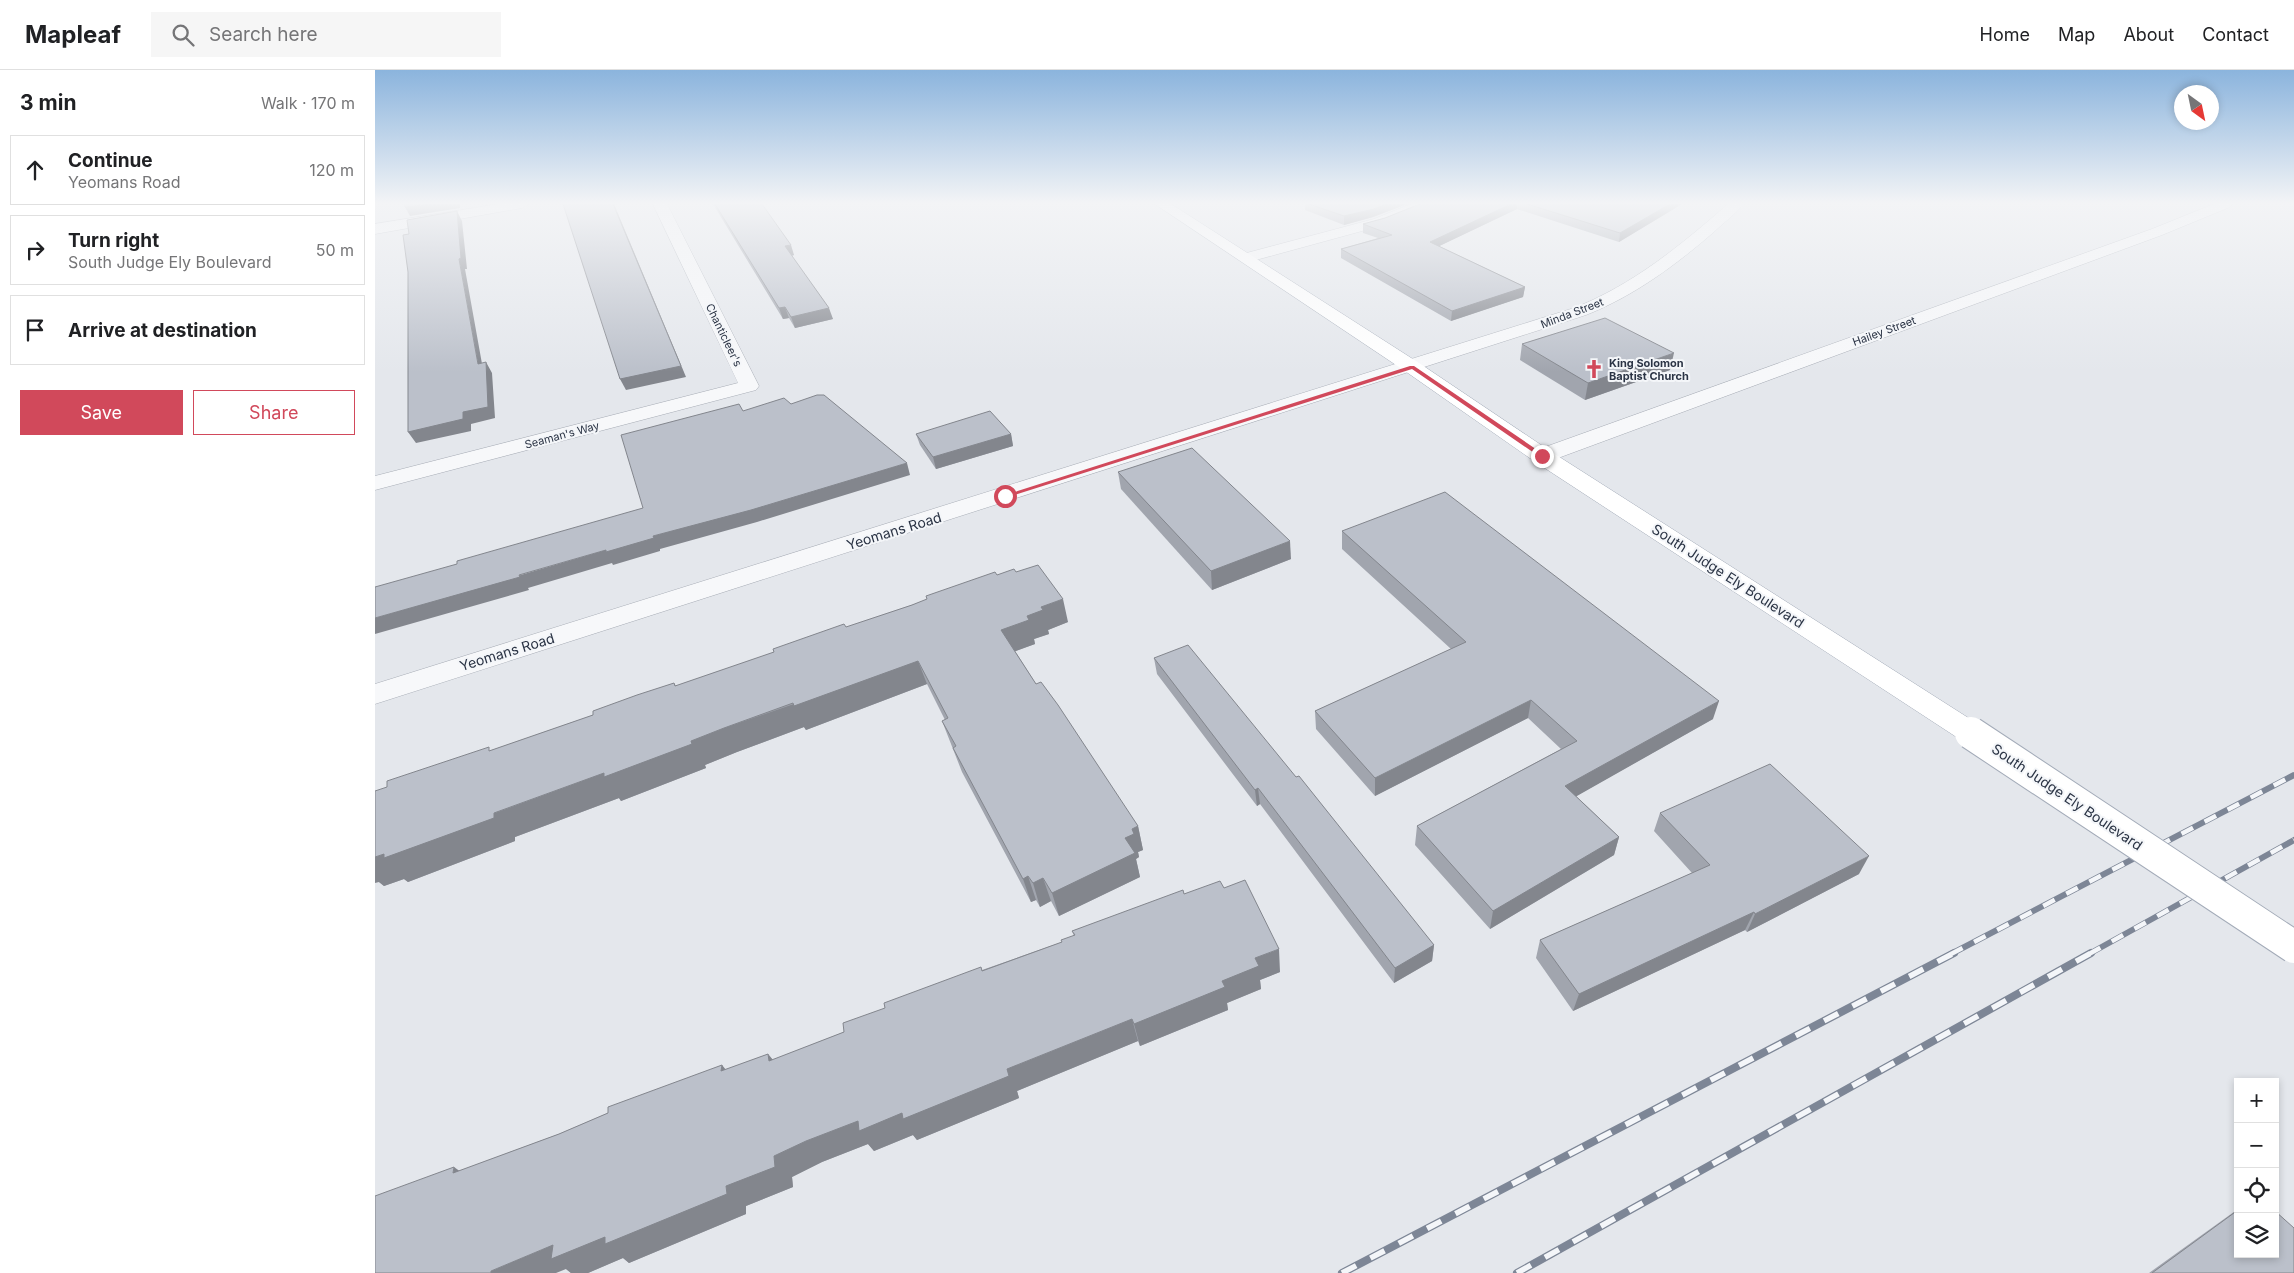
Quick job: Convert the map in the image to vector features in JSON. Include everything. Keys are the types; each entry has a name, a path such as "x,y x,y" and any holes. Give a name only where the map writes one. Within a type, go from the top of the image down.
{"main road":[{"name":"South Judge Ely Boulevard","path":"1248,260 1412,367 1542,456 1971,734 2294,947"}],"street":[{"name":"Chanticleer's","path":"688,260 749,386"},
{"name":"Minda Street","path":"1412,367 1599,304 1670,260"},
{"name":"Hailey Street","path":"1542,456 2080,260"},
{"name":"Yeomans Road","path":"375,694 1412,367"},
{"name":"Seaman's Way","path":"375,483 749,386"}],"building":[{"path":"406,260 459,260 478,364 486,362 488,407 463,412 463,419 408,432"},
{"path":"581,260 637,260 681,366 620,379"},
{"path":"750,260 795,260 829,308 791,317 785,307 779,308"},
{"path":"1361,260 1468,260 1525,287 1452,311"},
{"path":"1605,318 1674,353 1588,383 1522,344"},
{"path":"817,395 824,395 907,463 375,618 375,587 457,564 457,561 643,508 621,435 739,404 743,411 784,398 791,404"},
{"path":"990,411 1011,434 933,457 916,434"},
{"path":"1192,448 1290,541 1211,571 1118,472"},
{"path":"1445,492 1719,701 1565,786 1619,837 1493,911 1417,826 1577,741 1531,700 1375,778 1315,711 1466,642 1342,531"},
{"path":"1038,565 1063,599 1041,607 1043,610 1027,616 1029,620 1001,630 1036,684 1041,682 1058,705 1138,826 1132,829 1134,834 1125,838 1135,853 1052,893 1043,878 1033,883 1028,876 1023,879 953,748 956,746 942,721 948,718 918,661 794,706 793,703 724,728 691,741 692,744 604,777 604,773 494,813 494,818 384,858 384,854 375,857 375,791 387,787 387,781 489,747 489,751 593,715 593,711 637,695 674,683 675,686 774,652 773,649 844,624 846,627 912,605 927,599 926,596 995,572 997,575 1014,569 1016,572"},
{"path":"1188,645 1296,777 1299,776 1434,945 1395,968 1258,788 1255,790 1154,658"},
{"path":"1770,764 1869,856 1755,914 1754,912 1579,994 1540,940 1710,865 1660,813"},
{"path":"1245,880 1279,949 1255,958 1259,966 1222,981 1225,987 1134,1024 1132,1019 1007,1069 1009,1076 903,1119 902,1113 859,1131 858,1121 806,1141 774,1156 775,1167 726,1186 727,1194 605,1244 605,1237 551,1259 553,1245 491,1271 491,1273 375,1273 375,1196 454,1167 453,1173 559,1134 608,1113 608,1107 722,1065 721,1071 768,1054 769,1061 844,1032 843,1023 885,1008 884,1003 981,967 982,971 1062,942 1061,940 1075,935 1072,931 1183,890 1184,894 1220,881 1224,888"},
{"path":"2234,1213 2234,1258 2279,1258 2279,1215 2294,1228 2294,1273 2152,1273"}],"railway":[{"path":"1951,954 2294,775"},
{"path":"2089,954 2294,840"},
{"path":"1342,1273 1954,953"},
{"path":"1517,1273 2091,953"}],"place":[{"name":"King Solomon Baptist Church","path":"1594,369"}],"route":[{"path":"1005,496 1085,469 1412,367 1542,456"}]}
